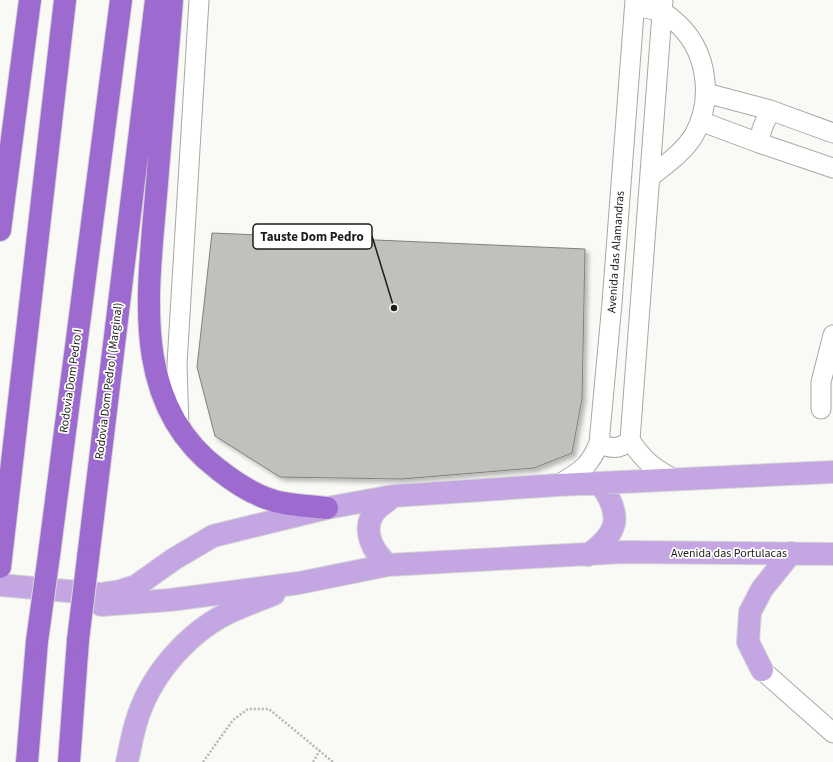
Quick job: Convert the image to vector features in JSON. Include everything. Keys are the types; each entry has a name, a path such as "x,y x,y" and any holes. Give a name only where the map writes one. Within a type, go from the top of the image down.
{"highway":[{"path":"0,230 30,0"},
{"path":"1,558 65,0"},
{"name":"Rodovia Dom Pedro I","path":"27,762 37,641 121,0"},
{"name":"Rodovia Dom Pedro I (Marginal)","path":"69,762 78,640 156,0"},
{"path":"172,0 149,290 150,341 157,376 167,408 179,430 206,460 241,487 283,503 327,508"}],"main road":[{"path":"0,585 101,594 120,591 136,586 174,559 213,536 327,508 393,496 558,485 833,472"},
{"path":"588,554 598,547 608,536 613,529 616,516 612,503 600,484"},
{"path":"388,565 379,557 370,540 369,525 376,511 393,496"},
{"name":"Avenida das Portulacas","path":"299,583 388,565 624,552 833,554"},
{"path":"762,670 748,642 750,612 762,589 791,554"},
{"path":"0,598 89,605 117,605 299,583"},
{"path":"127,762 136,722 151,687 172,658 196,633 228,613 299,583"}],"street":[{"path":"179,430 177,364 199,0"},
{"path":"635,3 663,6 692,40 703,66 706,92 700,121 686,146 650,177"},
{"name":"Avenida das Alamandras","path":"558,485 580,471 592,460 599,443 612,303 635,3"},
{"path":"663,6 630,440 641,458 656,470 676,480"},
{"path":"706,92 770,110 833,133"},
{"path":"758,143 770,110"},
{"path":"700,121 758,143 833,168"},
{"path":"821,409 821,382 833,335"},
{"path":"599,443 608,448 615,448 626,444 630,440"},
{"path":"762,670 833,733"}],"path":[{"path":"203,762 233,720 248,709 270,709 333,762"},
{"path":"313,762 320,750"}],"building":[{"path":"212,233 585,249 582,399 572,453 534,468 402,479 280,477 215,436 197,367"}],"place":[{"name":"Tauste Dom Pedro","path":"394,308"}]}
